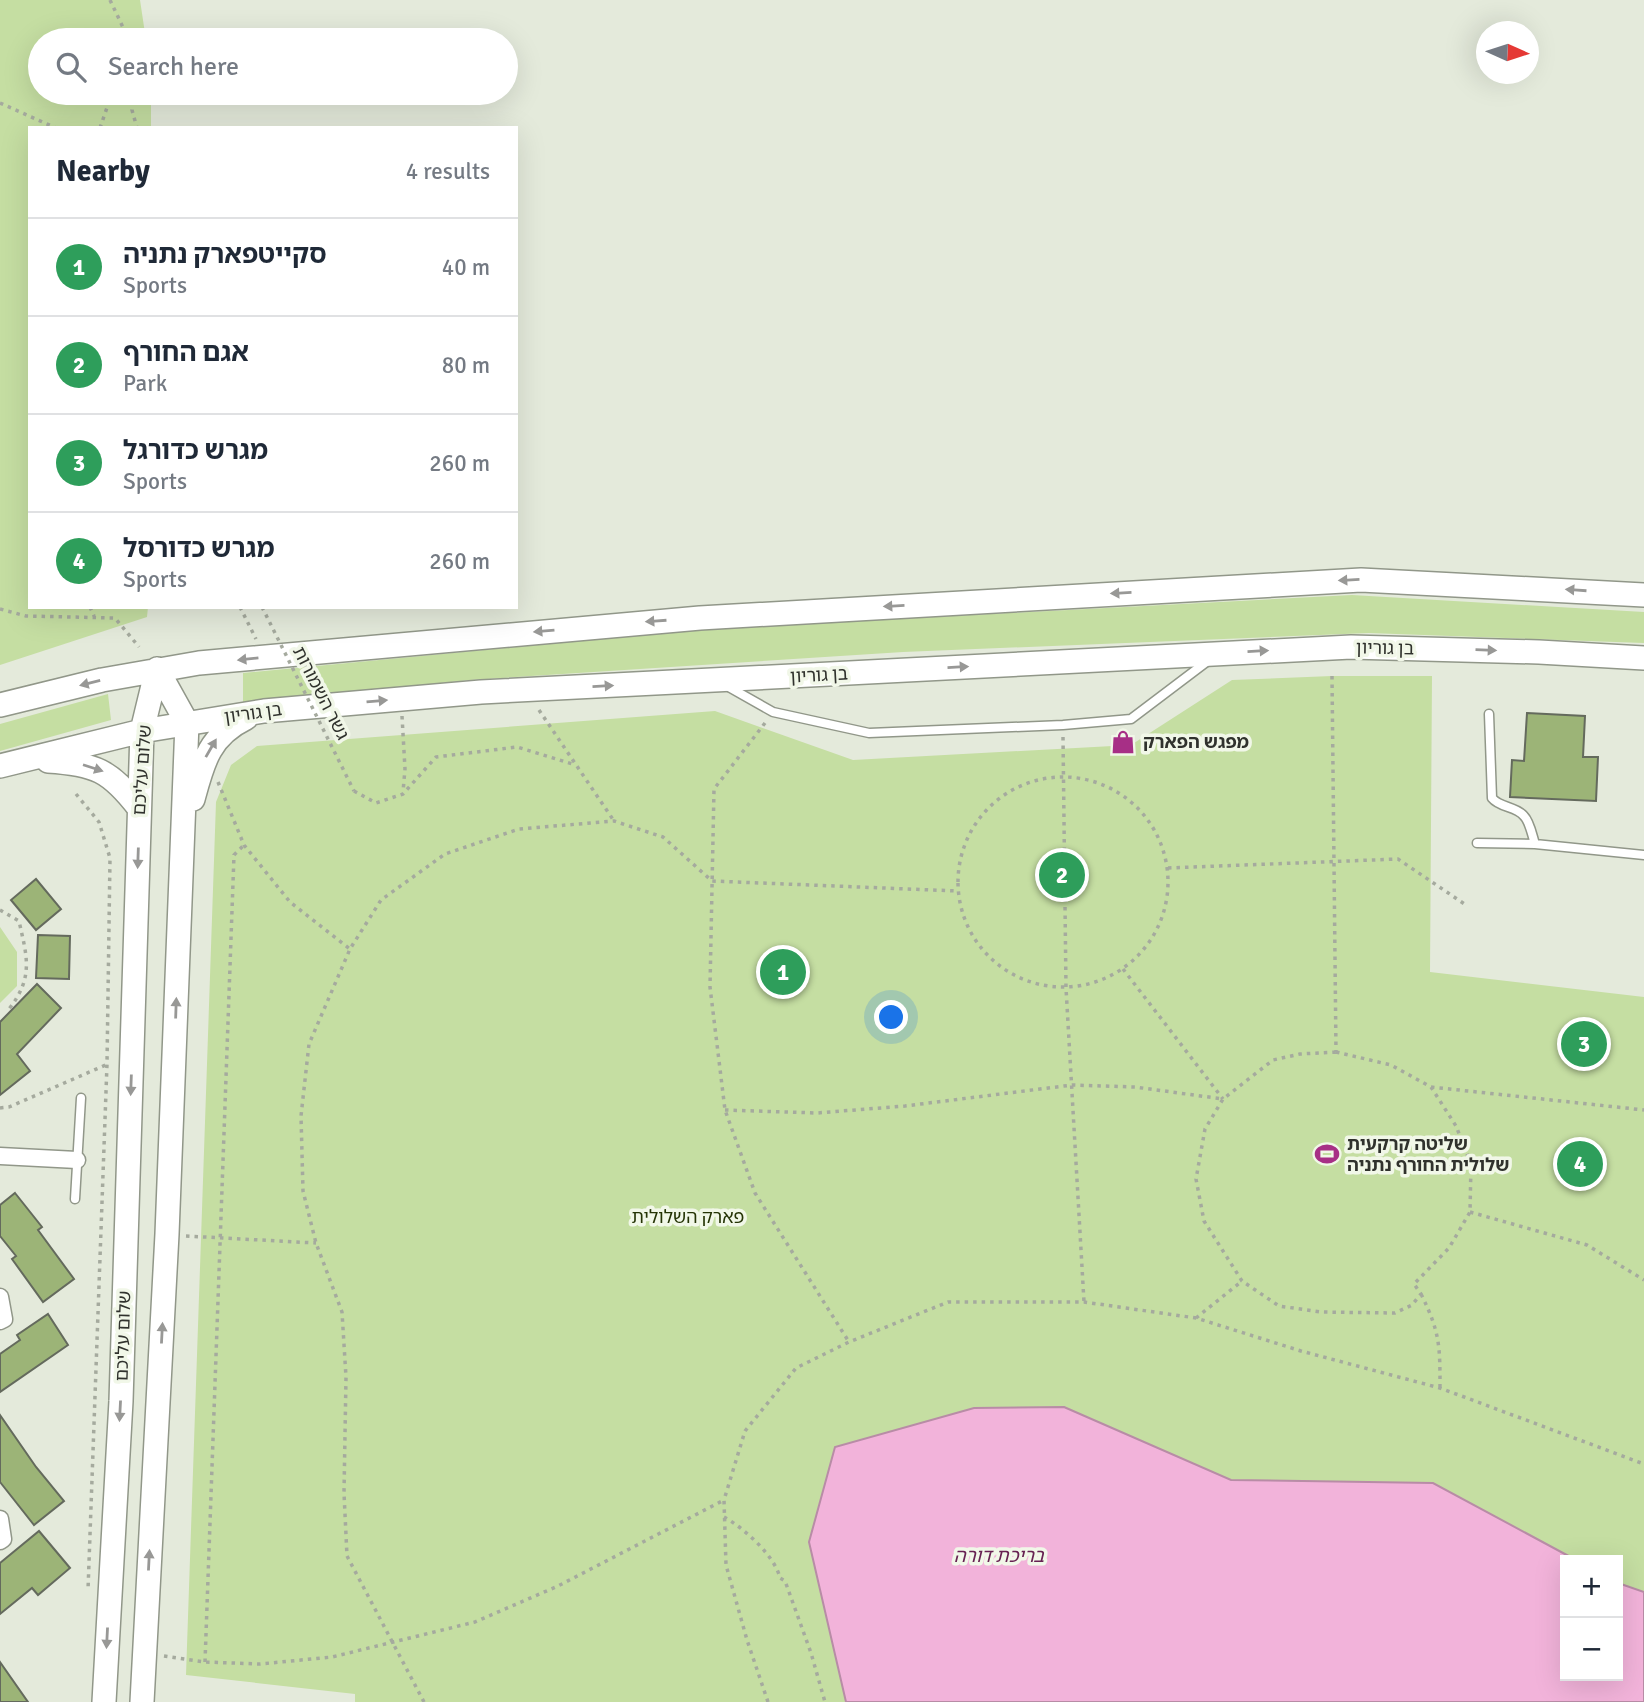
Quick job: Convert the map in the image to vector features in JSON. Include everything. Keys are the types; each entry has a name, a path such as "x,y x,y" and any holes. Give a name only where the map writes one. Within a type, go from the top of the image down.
{"main road":[{"path":"0,705 157,669 700,618 1361,580 1644,595"},
{"name":"בן גוריון","path":"0,766 142,732 264,711 525,690 1351,647 1644,658"},
{"path":"142,1702 167,1234 187,723 157,669"},
{"name":"שלום עליכם","path":"103,1702 121,1401 142,732 157,669"},
{"path":"183,836 207,753 220,734 243,719 264,711"},
{"path":"31,759 75,762 103,771 121,783 139,808"}],"street":[{"path":"0,1156 77,1160"},
{"path":"0,1297 4,1320 0,1321"},
{"path":"0,1519 3,1538 0,1541"}],"lane":[{"path":"718,681 773,712 869,733 1063,725 1130,719 1219,653"},
{"path":"1489,715 1492,798 1496,803 1526,817 1535,844"},
{"path":"1477,843 1535,844 1644,855"},
{"path":"75,1199 80,1098"}],"path":[{"path":"110,0 123,28"},
{"path":"0,103 52,126"},
{"path":"101,126 108,105"},
{"path":"133,105 136,126"},
{"path":"0,609 26,616 115,618 139,646"},
{"path":"91,609 94,616"},
{"path":"241,609 265,657"},
{"name":"גשר השמורות","path":"263,609 354,791 376,803 403,794"},
{"path":"1332,676 1336,1052"},
{"path":"525,690 614,821"},
{"path":"401,699 405,769 403,794"},
{"path":"773,712 713,789 710,987 725,1110 755,1193 849,1342"},
{"path":"1063,725 1066,988 1084,1302"},
{"path":"403,794 436,757 517,747 576,765"},
{"path":"207,753 244,845 290,902 350,949"},
{"path":"1064,776 1096,780 1122,793 1145,814 1160,839 1168,868 1167,897 1159,925 1144,949 1124,969 1096,983 1066,988 1032,984 1002,969 978,946 962,916 957,891 962,849 978,818 1002,794 1012,789 1032,780 1064,776"},
{"path":"76,794 99,822 110,858 107,1064 88,1593"},
{"path":"424,1702 347,1556 344,1493 346,1377 342,1312 316,1243 303,1191 301,1116 309,1044 350,949 381,900 445,854 519,829 614,821 663,837 712,881 957,891"},
{"path":"205,1662 234,855 244,845"},
{"path":"1168,868 1398,859 1466,905"},
{"path":"0,910 19,920 28,960 21,993 9,1009"},
{"path":"1124,969 1223,1099"},
{"path":"1421,1294 1412,1305 1395,1313 1321,1312 1279,1306 1242,1281 1204,1222 1196,1179 1205,1129 1223,1099 1273,1060 1300,1054 1336,1052 1391,1065 1431,1087 1644,1110"},
{"path":"0,1108 9,1107 132,1053"},
{"path":"725,1110 830,1112 905,1106 1072,1085 1135,1087 1223,1099"},
{"path":"1431,1087 1456,1126 1471,1164 1470,1212 1449,1248 1414,1284 1435,1322 1440,1345 1440,1388"},
{"path":"1470,1212 1587,1245 1644,1280"},
{"path":"167,1234 316,1243"},
{"path":"1196,1318 1242,1281"},
{"path":"768,1702 726,1565 724,1500 745,1431 796,1368 849,1342 948,1302 1084,1302 1196,1318 1301,1351 1440,1388 1644,1464"},
{"path":"144,1653 205,1662 260,1664 332,1657 475,1622 558,1586 724,1500"},
{"path":"724,1517 750,1535 778,1569 780,1578 785,1581 825,1702"}],"green space":[{"path":"0,0 140,0 144,28 28,28 28,105 151,105 151,126 28,126 28,609 148,609 147,617 0,665"},
{"path":"1352,595 1644,612 1644,643 1369,633 903,652 470,680 243,704 243,673 705,629"},
{"name":"פארק השלולית","path":"1432,676 1430,972 1644,997 1644,1702 355,1702 355,1694 186,1675 216,802 231,765 257,746 715,711 853,760 1131,745 1232,680"},
{"path":"108,694 111,720 0,751 0,724"},
{"path":"0,927 17,952 17,986 0,1003"}],"water":[{"name":"בריכת דורה","path":"1064,1407 1231,1480 1433,1483 1567,1555 1560,1555 1560,1681 1623,1681 1623,1585 1644,1592 1644,1702 846,1702 809,1542 835,1447 974,1408"}],"building":[{"path":"1527,713 1585,716 1583,757 1598,757 1596,801 1510,797 1512,760 1524,761"},
{"path":"36,879 61,909 36,930 11,900"},
{"path":"38,935 70,936 69,979 36,978"},
{"path":"37,984 61,1008 17,1054 30,1071 0,1095 0,1022"},
{"path":"15,1193 42,1227 38,1230 74,1279 43,1302 12,1259 16,1256 0,1236 0,1205"},
{"path":"48,1314 68,1345 0,1392 0,1354 20,1340 17,1335"},
{"path":"0,1415 36,1467 64,1501 34,1525 0,1482"},
{"path":"39,1531 70,1568 38,1595 32,1588 0,1614 0,1563"},
{"path":"0,1662 28,1702 0,1702"}],"place":[{"name":"מפגש הפארק","path":"1123,742"},
{"name":"אגם החורף","path":"1062,875"},
{"name":"סקייטפארק נתניה","path":"783,972"},
{"name":"מגרש כדורגל","path":"1584,1044"},
{"name":"שליטה קרקעית שלולית החורף נתניה","path":"1327,1154"},
{"name":"מגרש כדורסל","path":"1580,1164"}]}
